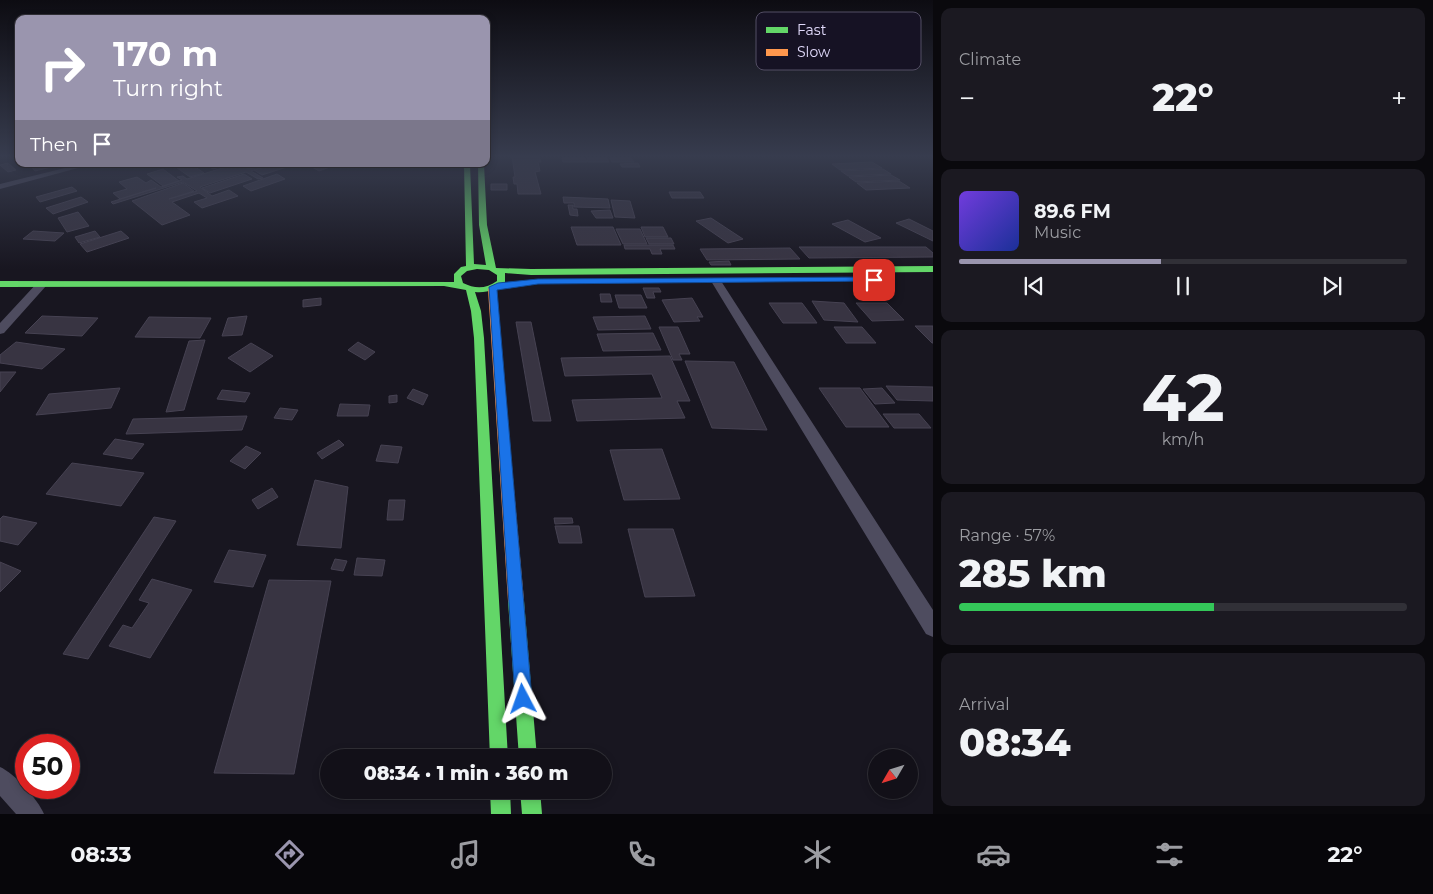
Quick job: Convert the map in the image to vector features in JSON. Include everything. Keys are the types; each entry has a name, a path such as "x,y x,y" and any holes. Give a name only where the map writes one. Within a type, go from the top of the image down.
{"street":[{"path":"467,193 468,245 464,269 457,280 465,288 476,311 499,749"},
{"path":"482,193 483,225 494,269 502,278 495,288 527,749"},
{"path":"0,275 430,274 464,269 532,272 933,270"},
{"path":"0,284 444,283 465,288 495,288 516,283 933,279"},
{"path":"716,280 933,627"},
{"path":"0,330 42,284"},
{"path":"0,779 32,814"},
{"path":"500,799 501,814"},
{"path":"531,799 532,814"}],"building":[{"path":"50,193 70,193 40,202 36,197"},
{"path":"113,193 140,193 120,199"},
{"path":"140,193 148,193 113,204 111,202"},
{"path":"155,193 188,193 169,199 190,193 208,193 212,196 221,193 233,193 238,196 202,208 194,202 207,198 199,193 172,202 190,215 162,225 132,201"},
{"path":"518,193 541,194 518,194"},
{"path":"669,193 701,193 704,198 672,198"},
{"path":"81,197 88,202 53,214 46,208"},
{"path":"563,197 608,199 610,208 574,207 574,203 564,203"},
{"path":"611,200 630,201 635,218 615,217"},
{"path":"568,205 573,205 573,209 577,209 578,216 570,215"},
{"path":"610,210 613,218 596,218 591,211"},
{"path":"78,212 89,226 67,232 58,218"},
{"path":"711,218 743,239 728,243 696,221"},
{"path":"909,219 933,231 933,241 896,223"},
{"path":"848,220 881,238 865,242 832,224"},
{"path":"571,227 613,227 621,245 577,245"},
{"path":"641,227 663,227 668,237 645,237"},
{"path":"616,229 640,229 647,244 623,244"},
{"path":"33,231 64,233 55,241 23,239"},
{"path":"95,231 100,237 79,243 75,237"},
{"path":"121,231 129,238 87,252 80,244"},
{"path":"646,238 671,238 674,244 649,244"},
{"path":"624,245 673,245 675,249 660,249 662,254 652,254 650,249 625,249"},
{"path":"799,247 926,247 933,253 933,257 809,258"},
{"path":"790,248 800,259 707,260 700,249"},
{"path":"729,261 731,265 711,265 709,262"},
{"path":"643,288 659,288 661,292 653,292 655,298 647,298"},
{"path":"600,294 610,294 612,302 601,302"},
{"path":"615,295 641,295 647,308 619,308"},
{"path":"321,298 321,305 303,307 303,300"},
{"path":"692,298 703,317 697,317 700,321 674,322 662,300"},
{"path":"812,301 844,303 858,322 824,320"},
{"path":"769,303 802,303 817,323 783,323"},
{"path":"856,303 887,303 904,320 872,321"},
{"path":"42,316 98,318 82,336 25,333"},
{"path":"247,316 242,335 222,336 228,318"},
{"path":"645,316 651,329 598,330 593,317"},
{"path":"149,317 211,318 200,338 135,337"},
{"path":"516,322 531,322 551,421 533,421"},
{"path":"915,326 933,326 933,343 932,343"},
{"path":"659,327 678,327 690,354 679,354 682,360 673,360"},
{"path":"834,327 862,327 876,343 846,343"},
{"path":"653,333 661,350 603,351 597,334"},
{"path":"205,340 184,410 166,412 189,341"},
{"path":"16,342 65,349 42,369 0,363 0,355"},
{"path":"358,342 375,352 365,360 348,350"},
{"path":"251,343 273,356 250,372 228,358"},
{"path":"670,356 690,401 677,401 685,418 577,421 572,400 662,398 652,374 565,376 561,358"},
{"path":"685,361 734,362 767,430 712,428"},
{"path":"0,372 16,372 0,392"},
{"path":"886,386 933,387 933,401 897,400"},
{"path":"120,388 111,408 36,415 49,394"},
{"path":"819,388 860,388 889,427 846,427"},
{"path":"882,388 895,403 875,404 863,389"},
{"path":"413,389 428,395 423,405 407,398"},
{"path":"222,390 250,393 245,402 217,399"},
{"path":"397,395 397,402 389,403 389,396"},
{"path":"340,404 370,405 368,416 337,416"},
{"path":"280,408 298,410 292,420 274,418"},
{"path":"883,414 919,414 931,428 894,428"},
{"path":"247,416 242,430 126,434 133,419"},
{"path":"115,439 144,444 132,459 103,454"},
{"path":"339,440 344,445 322,459 317,453"},
{"path":"381,445 402,447 398,463 376,461"},
{"path":"246,446 261,453 245,469 230,461"},
{"path":"662,449 680,499 624,500 610,450"},
{"path":"72,463 144,473 121,506 46,494"},
{"path":"315,480 348,487 341,548 297,545"},
{"path":"272,488 278,497 258,509 252,500"},
{"path":"389,500 405,500 403,520 387,520"},
{"path":"3,516 37,523 18,545 0,541 0,519"},
{"path":"154,517 176,521 88,659 63,654"},
{"path":"554,518 572,518 573,523 555,524"},
{"path":"555,526 579,526 582,543 559,543"},
{"path":"628,529 673,529 695,596 645,597"},
{"path":"229,550 266,555 253,587 214,582"},
{"path":"357,558 385,560 382,576 354,575"},
{"path":"335,559 347,561 343,571 331,569"},
{"path":"0,562 21,571 0,592"},
{"path":"152,579 192,590 150,658 109,646 123,625 132,628 149,603 139,600"},
{"path":"269,580 331,581 294,774 214,773"}],"traffic: fast":[{"path":"468,193 470,267"},
{"path":"482,193 483,225 491,268"},
{"path":"477,266 491,268 501,274 501,282 486,290 470,289 459,284 457,276 464,269 477,266"},
{"path":"497,270 531,272 933,269"},
{"path":"0,284 444,283 461,285"},
{"path":"470,290 476,311 479,338 499,749"},
{"path":"516,601 527,749"},
{"path":"500,799 501,814"},
{"path":"531,799 532,814"}],"traffic: slow":[{"path":"492,289 516,601"}],"route":[{"path":"523,699 492,289 498,286 538,281 874,280"}]}
